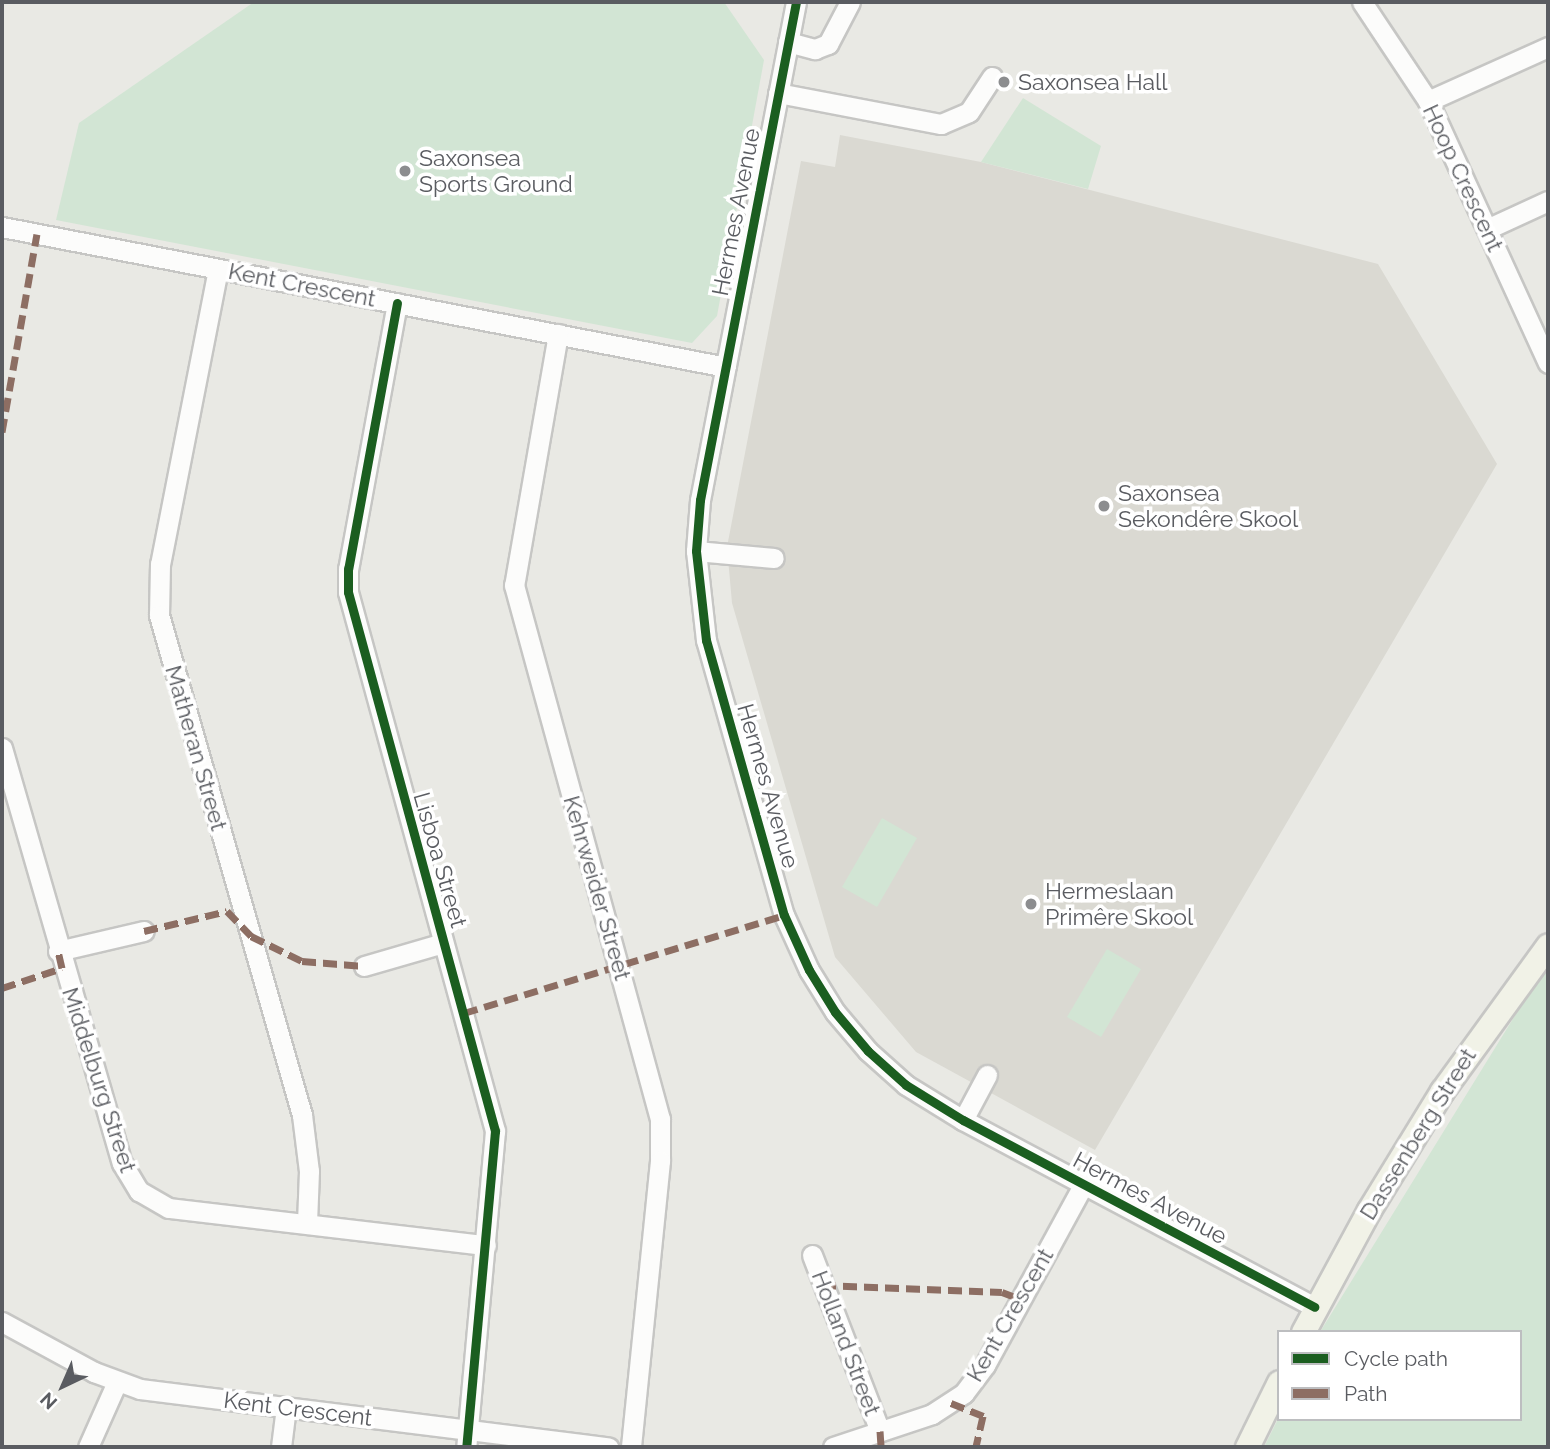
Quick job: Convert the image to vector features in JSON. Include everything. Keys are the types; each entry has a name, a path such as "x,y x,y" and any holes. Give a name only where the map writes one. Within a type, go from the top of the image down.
{"main road":[{"name":"Dassenberg Street","path":"1304,1330 1314,1307 1442,1091 1548,945"},
{"path":"1247,1447 1277,1386"}],"street":[{"name":"Hermes Avenue","path":"796,2 700,500 696,551 706,640 784,915 797,947 821,992 868,1051 926,1100 1314,1307"},
{"path":"788,43 815,49 828,44 850,2"},
{"name":"Hoop Crescent","path":"1362,2 1428,101 1547,358"},
{"path":"1428,101 1548,47"},
{"path":"778,93 941,124 970,112 992,77"},
{"path":"1487,229 1548,201"},
{"name":"Kent Crescent","path":"2,227 726,367"},
{"name":"Matheran Street","path":"218,269 160,564 159,615 302,1115 309,1171 307,1222"},
{"name":"Lisboa Street","path":"397,303 348,569 348,592 495,1131 467,1439"},
{"name":"Kehrweider Street","path":"558,334 514,585 660,1119 660,1161 631,1447"},
{"path":"696,551 774,558"},
{"name":"Middelburg Street","path":"2,748 58,951 122,1163 139,1191 169,1208 486,1245"},
{"path":"58,951 144,931"},
{"path":"364,966 443,943"},
{"path":"963,1120 987,1075"},
{"name":"Kent Crescent","path":"833,1447 932,1414 975,1381 1083,1185"},
{"name":"Holland Street","path":"812,1255 880,1431"},
{"name":"Kent Crescent","path":"2,1322 117,1382 286,1407 467,1439 608,1447"},
{"path":"88,1447 117,1382"},
{"path":"281,1447 286,1407"}],"shaded area":[{"name":"Saxonsea Sekondêre Skool","path":"840,135 981,162 1378,264 1497,464 1095,1150 916,1052 835,957 732,603 727,547 801,161 835,167"}],"green space":[{"name":"Saxonsea Sports Ground","path":"254,2 724,2 764,60 717,316 692,343 56,220 79,123"},
{"path":"1023,98 1101,146 1088,189 981,162"},
{"path":"882,818 917,838 877,907 842,887"},
{"path":"1107,949 1141,969 1101,1037 1067,1017"},
{"path":"1548,962 1548,1447 1264,1447 1277,1421 1522,1421 1522,1330 1321,1330"}],"marked path":[{"path":"2,432 37,234"},
{"path":"144,931 227,911 251,936 302,961 364,966"},
{"path":"464,1013 784,915"},
{"path":"2,988 62,968 58,951"},
{"path":"822,1285 1002,1292 1020,1299"},
{"path":"951,1403 983,1416 976,1447"},
{"path":"880,1431 881,1447"}],"cycle path":[{"path":"796,2 700,500 696,551 706,640 784,915 809,970 835,1012 868,1051 906,1085 963,1120 1314,1307"},
{"path":"397,303 348,569 348,592 495,1131 466,1447"}],"place":[{"name":"Saxonsea Hall","path":"1004,82"},
{"name":"Saxonsea Sports Ground","path":"405,171"},
{"name":"Saxonsea Sekondêre Skool","path":"1104,506"},
{"name":"Hermeslaan Primêre Skool","path":"1031,904"}]}
